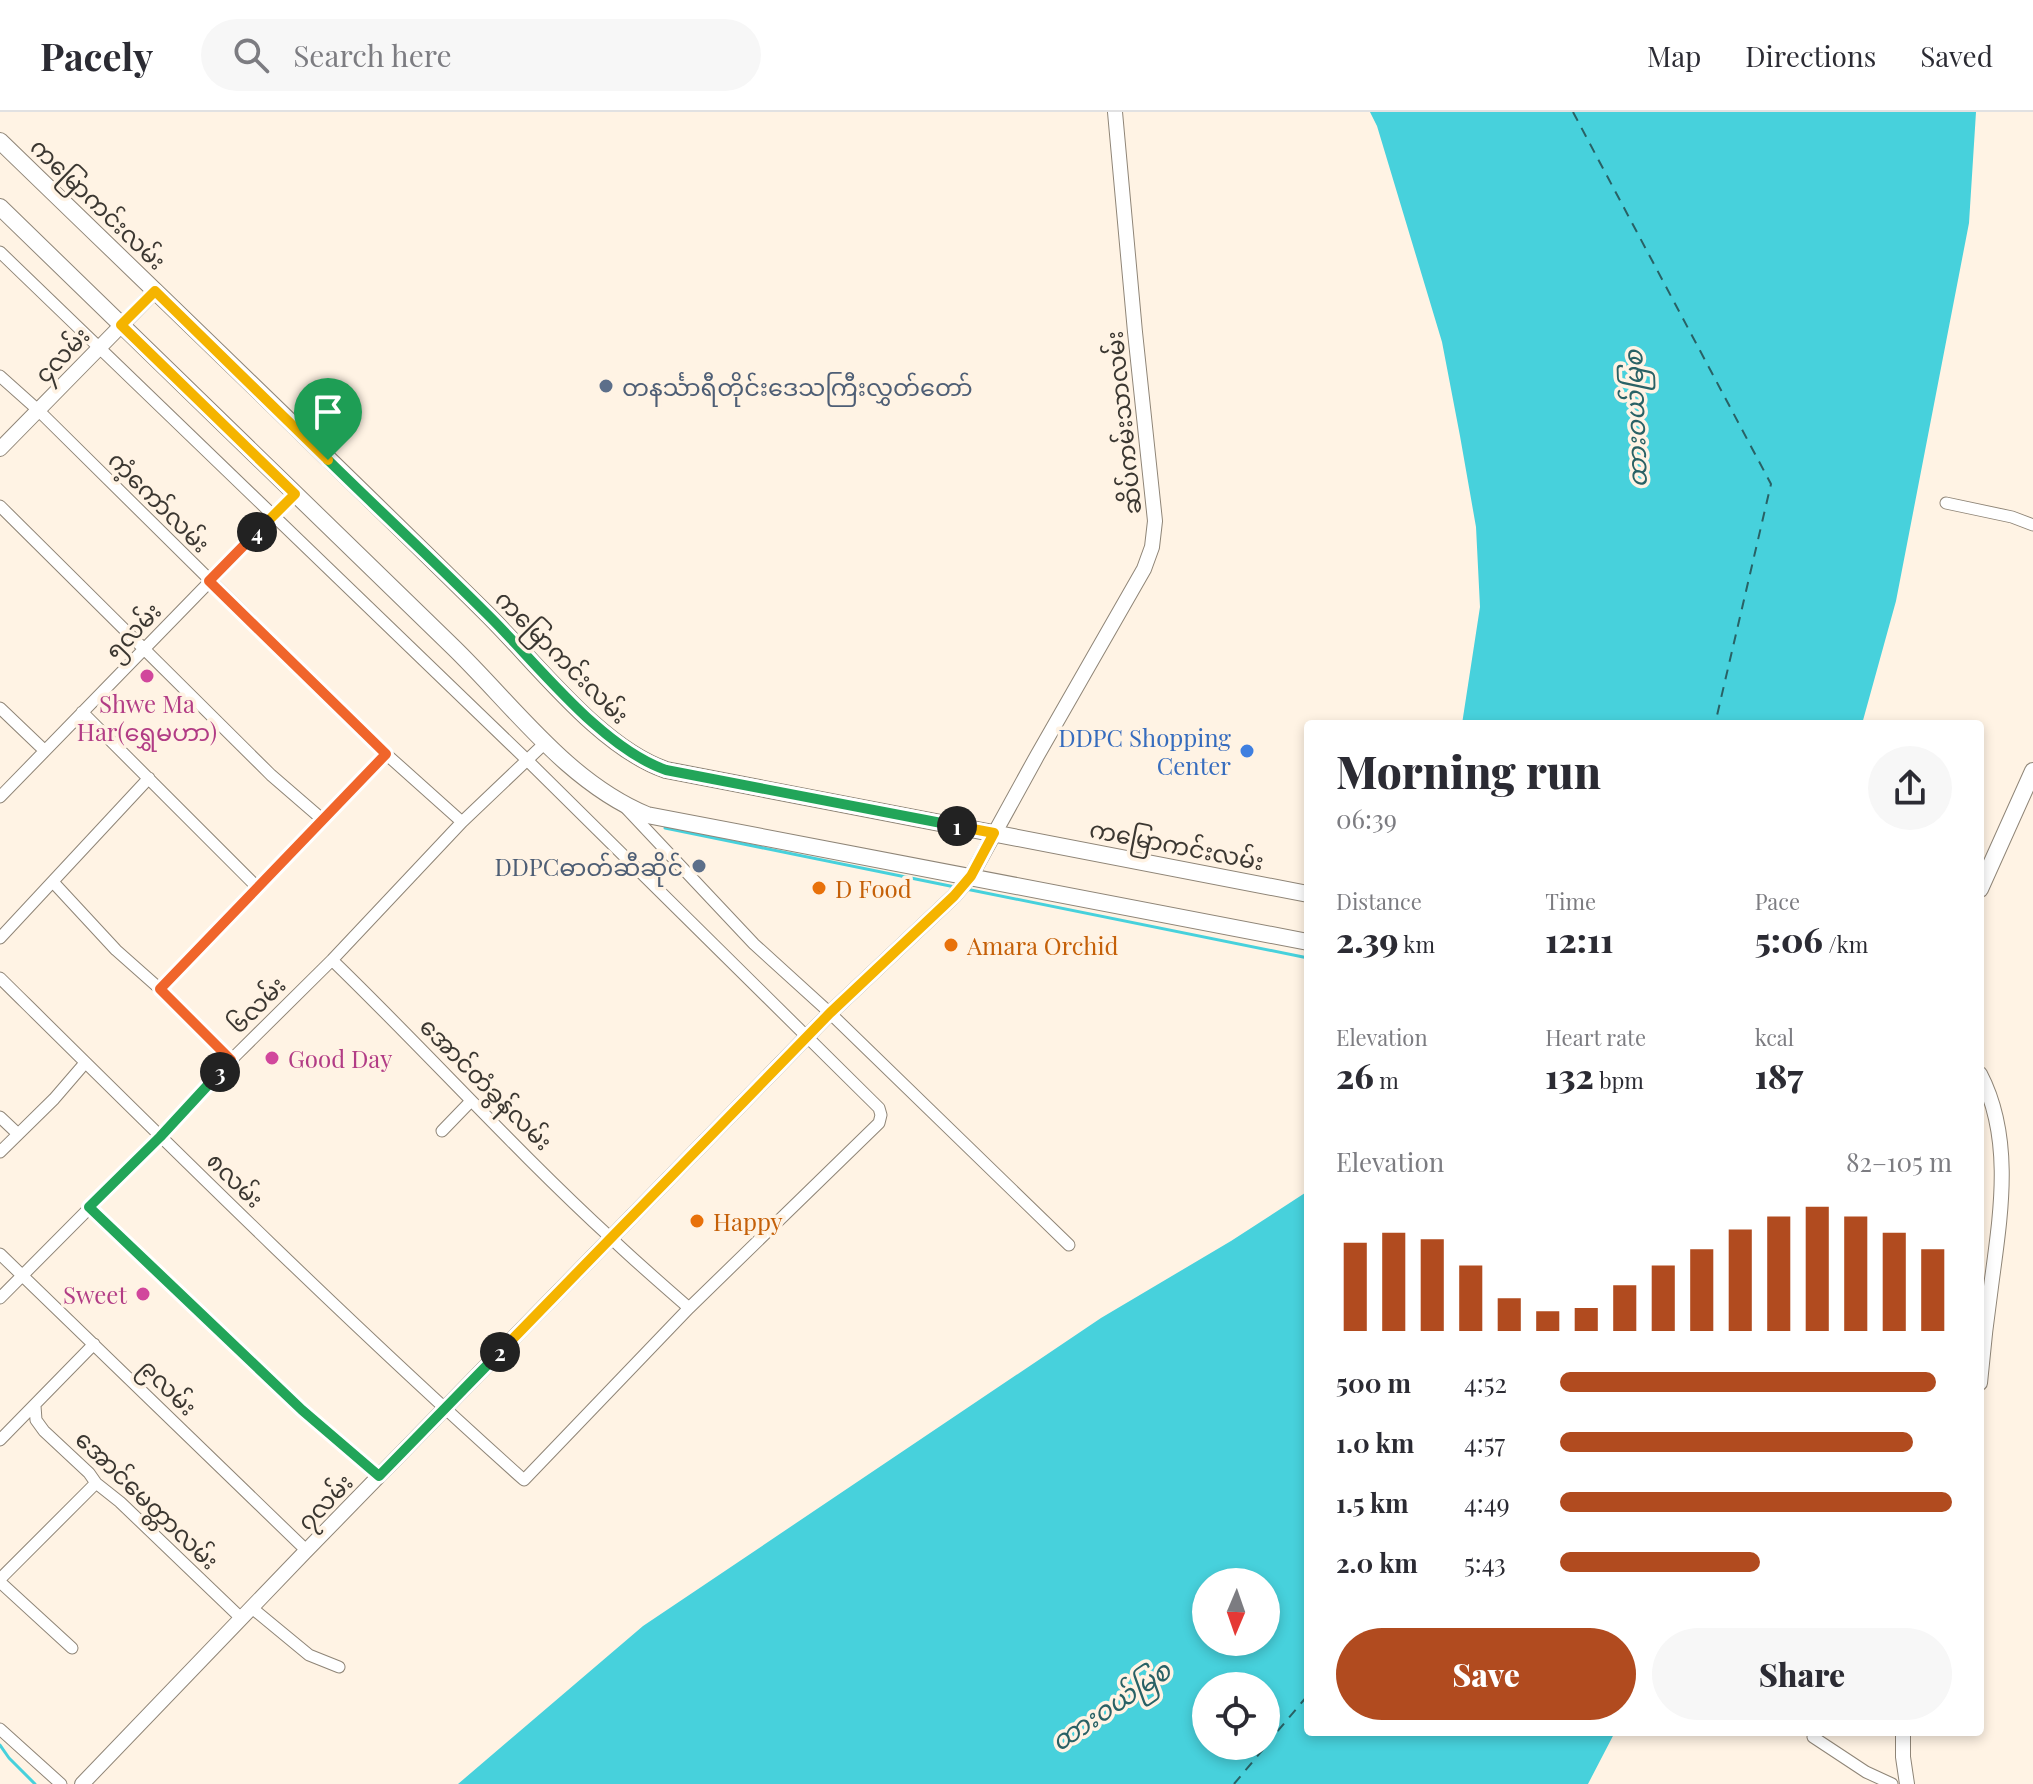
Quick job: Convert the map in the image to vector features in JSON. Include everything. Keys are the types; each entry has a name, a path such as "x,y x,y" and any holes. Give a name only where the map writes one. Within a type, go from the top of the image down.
{"main road":[{"name":"ကမြောကင်းလမ်း","path":"0,141 487,614 578,708 626,751 646,763 666,770 1304,893"},
{"path":"0,207 454,648 545,743 623,805 647,815 1304,941"},
{"path":"1984,880 2033,771"}],"street":[{"name":"ဆိပ်ကမ်းသာလမ်း","path":"971,876 1144,569 1152,547 1155,521 1115,112"},
{"path":"0,252 527,760 879,1108 879,1123 689,1308"},
{"name":"၄လမ်း","path":"0,449 155,291"},
{"name":"ကံ့ကော်လမ်း","path":"0,376 386,754 462,822"},
{"name":"၅လမ်း","path":"0,797 295,494"},
{"path":"1946,503 2012,517 2033,525"},
{"path":"0,506 271,775 323,820"},
{"path":"0,708 44,750"},
{"path":"82,712 258,888"},
{"name":"၆လမ်း","path":"0,1298 332,960 462,822 545,743"},
{"path":"160,989 386,754"},
{"path":"0,938 149,778"},
{"path":"623,805 754,944 830,1013 1069,1245"},
{"name":"၇လမ်း","path":"82,1784 830,1013 954,896 971,876"},
{"path":"53,882 116,950 231,1060"},
{"name":"အောင်တံခွန်လမ်း","path":"332,960 611,1238 689,1308"},
{"name":"၈လမ်း","path":"0,978 160,1137 445,1409 524,1480 689,1308"},
{"path":"0,1152 54,1099 85,1063"},
{"path":"1984,1084 1993,1105 2002,1167 1984,1350"},
{"path":"442,1131 471,1101"},
{"path":"0,1117 18,1134"},
{"path":"89,1207 302,1410 379,1476"},
{"name":"၉လမ်း","path":"0,1254 306,1550"},
{"path":"0,1440 94,1344"},
{"name":"အောင်မေတ္တာလမ်း","path":"35,1406 36,1420 44,1431 96,1483 247,1614 309,1655 339,1667"},
{"path":"72,1648 0,1581 96,1483"},
{"path":"0,1729 61,1784"},
{"path":"1903,1736 1907,1784"},
{"path":"1813,1737 1866,1772 1892,1784"}],"water":[{"name":"ထားဝယ်မြစ","path":"1370,112 1976,112 1969,223 1896,601 1863,720 1463,720 1480,607 1476,527 1442,342 1377,126"},
{"name":"ထားဝယ်မြစ","path":"1304,1194 1304,1736 1613,1736 1588,1784 458,1784 643,1626 1101,1318"}],"waterway":[{"path":"665,828 955,887"},
{"path":"966,889 1304,957"},
{"path":"0,1745 35,1784"}],"ferry route":[{"path":"1573,112 1771,484 1716,720"},
{"path":"1280,1728 1304,1700"},
{"path":"1234,1784 1254,1760"}],"place":[{"name":"တနင်္သာရီတိုင်းဒေသကြီးလွှတ်တော်","path":"606,386"},
{"name":"Shwe Ma Har(‌‌ရွှေမဟာ)","path":"147,676"},
{"name":"DDPC Shopping Center","path":"1247,751"},
{"name":"DDPCဓာတ်ဆီဆိုင်","path":"699,866"},
{"name":"D Food","path":"819,888"},
{"name":"Amara Orchid","path":"951,945"},
{"name":"Good Day","path":"272,1058"},
{"name":"Happy","path":"697,1221"},
{"name":"Sweet","path":"143,1294"}],"route":[{"path":"155,291 328,460 487,614 578,708 626,751 646,763 666,770 994,833 971,876 954,896 830,1013 379,1476 302,1410 89,1207 160,1137 231,1060 160,989 386,754 209,581 295,494 121,325 155,291"}]}
